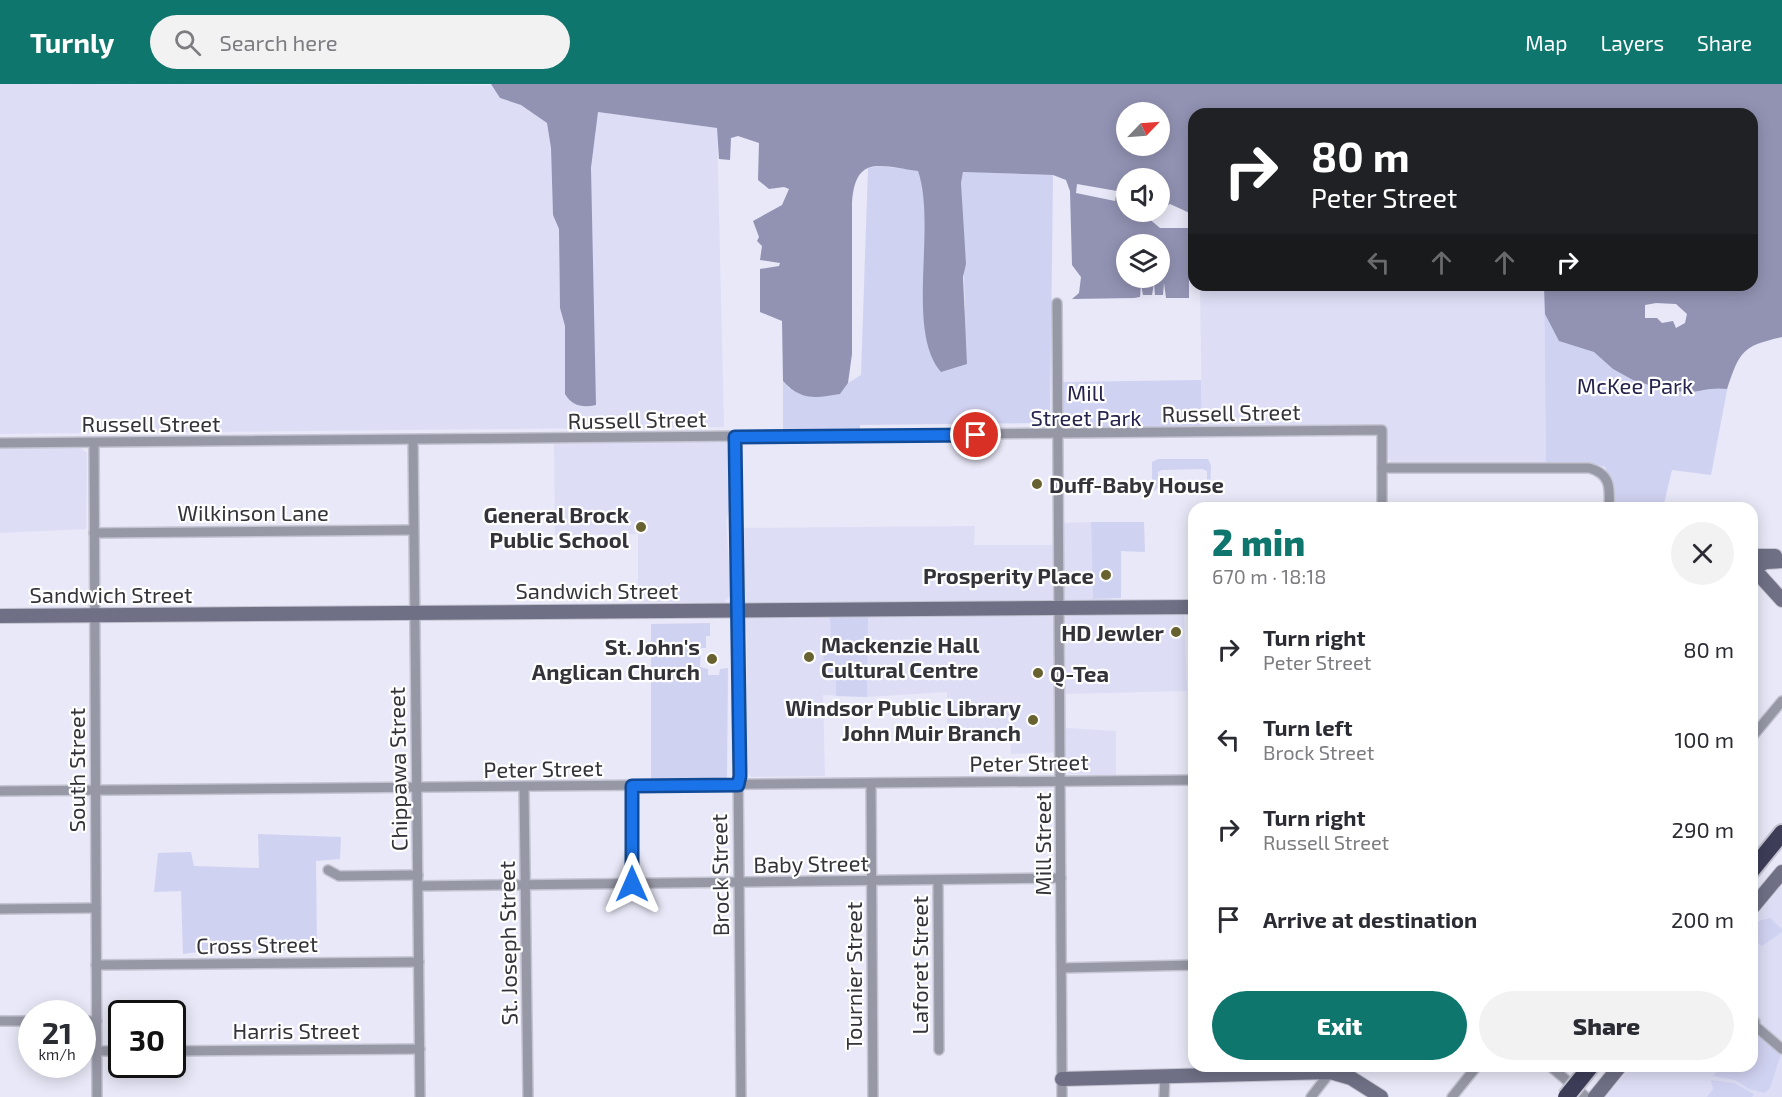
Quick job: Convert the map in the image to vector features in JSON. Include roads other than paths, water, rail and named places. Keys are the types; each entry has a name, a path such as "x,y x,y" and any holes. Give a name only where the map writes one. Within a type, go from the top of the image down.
{"highway":[{"path":"1758,863 1782,833"},
{"path":"1566,1097 1586,1072"}],"main road":[{"path":"1758,565 1782,560"},
{"path":"1758,574 1781,600"},
{"name":"Sandwich Street","path":"0,616 1188,607"},
{"path":"1758,900 1782,872"},
{"path":"1062,1079 1261,1072"},
{"path":"1339,1072 1381,1097"},
{"path":"1595,1097 1615,1072"}],"street":[{"name":"Mill Street","path":"1057,303 1062,1097"},
{"name":"Russell Street","path":"0,443 1382,430 1382,468"},
{"name":"Brock Street","path":"735,437 740,776 738,785 741,1097"},
{"name":"Chippawa Street","path":"413,440 420,1097"},
{"name":"South Street","path":"94,443 96,1000"},
{"path":"1382,502 1382,468 1589,468 1604,474 1610,488 1609,502"},
{"name":"Wilkinson Lane","path":"94,533 413,530"},
{"path":"1758,730 1782,701"},
{"name":"Peter Street","path":"0,791 524,788 1188,780"},
{"name":"Tournier Street","path":"871,784 873,1097"},
{"path":"632,786 632,884"},
{"name":"St. Joseph Street","path":"524,788 528,1097"},
{"path":"328,870 339,876 418,875"},
{"name":"Baby Street","path":"418,886 1061,878"},
{"name":"Laforet Street","path":"938,880 939,1050"},
{"path":"0,909 96,908"},
{"name":"Cross Street","path":"96,965 419,962"},
{"path":"1062,969 1188,965"},
{"path":"0,1021 18,1021"},
{"name":"South Street","path":"96,1021 97,1097"},
{"path":"1758,1028 1782,1049"},
{"name":"Harris Street","path":"186,1051 420,1049"},
{"path":"97,1051 108,1051"},
{"path":"1311,1095 1330,1072"},
{"path":"1452,1097 1472,1072"},
{"path":"1557,1072 1586,1097"},
{"path":"1164,1076 1164,1097"}],"place":[{"name":"Duff-Baby House","path":"1037,484"},
{"name":"General Brock Public School","path":"641,527"},
{"name":"Prosperity Place","path":"1106,575"},
{"name":"HD Jewler","path":"1176,632"},
{"name":"Mackenzie Hall Cultural Centre","path":"809,657"},
{"name":"St. John's Anglican Church","path":"712,659"},
{"name":"Q-Tea","path":"1038,673"},
{"name":"Windsor Public Library John Muir Branch","path":"1033,720"}],"park label":[{"name":"McKee Park","path":"1635,385"},
{"name":"Mill Street Park","path":"1086,404"}]}
